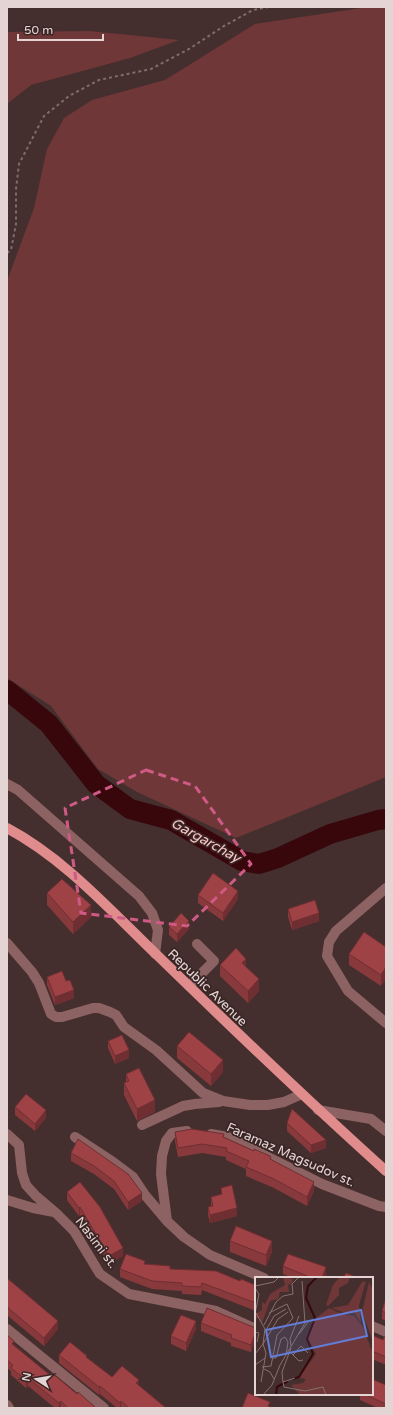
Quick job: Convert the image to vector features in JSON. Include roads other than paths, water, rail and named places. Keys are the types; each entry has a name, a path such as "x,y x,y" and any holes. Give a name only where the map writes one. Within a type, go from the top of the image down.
{"main road":[{"name":"Republic Avenue","path":"7,828 50,856 97,896 155,954 318,1110 386,1171"}],"street":[{"path":"7,784 18,790 139,896 152,913 158,930 155,954"},
{"path":"386,888 336,931 329,942 327,956 348,991 386,1023"},
{"path":"7,943 32,972 39,983 51,1014 56,1017 62,1017 93,1008 99,1008 116,1015 124,1027 156,1050 203,1093 223,1101 237,1104 268,1105 284,1102 302,1094"},
{"path":"189,986 214,961 197,944"},
{"path":"142,1125 183,1106 223,1101"},
{"path":"318,1110 371,1119 386,1131"},
{"name":"Faramaz Magsudov st.","path":"167,1221 161,1174 162,1156 166,1141 172,1133 183,1131 228,1137 322,1184 379,1206 386,1207"},
{"name":"Nasimi st.","path":"7,1134 18,1145 22,1173 26,1185 74,1231 100,1274 129,1294 216,1311 255,1329"},
{"path":"75,1137 133,1177 145,1195 167,1221 184,1237 210,1255 262,1277"},
{"path":"7,1200 56,1213"},
{"path":"373,1326 386,1332"},
{"path":"7,1329 104,1408"},
{"path":"7,1404 9,1408"}],"waterway":[{"name":"Gargarchay","path":"7,690 49,724 96,784 130,809 171,820 242,861 259,864 278,858 330,834 386,819"}]}
